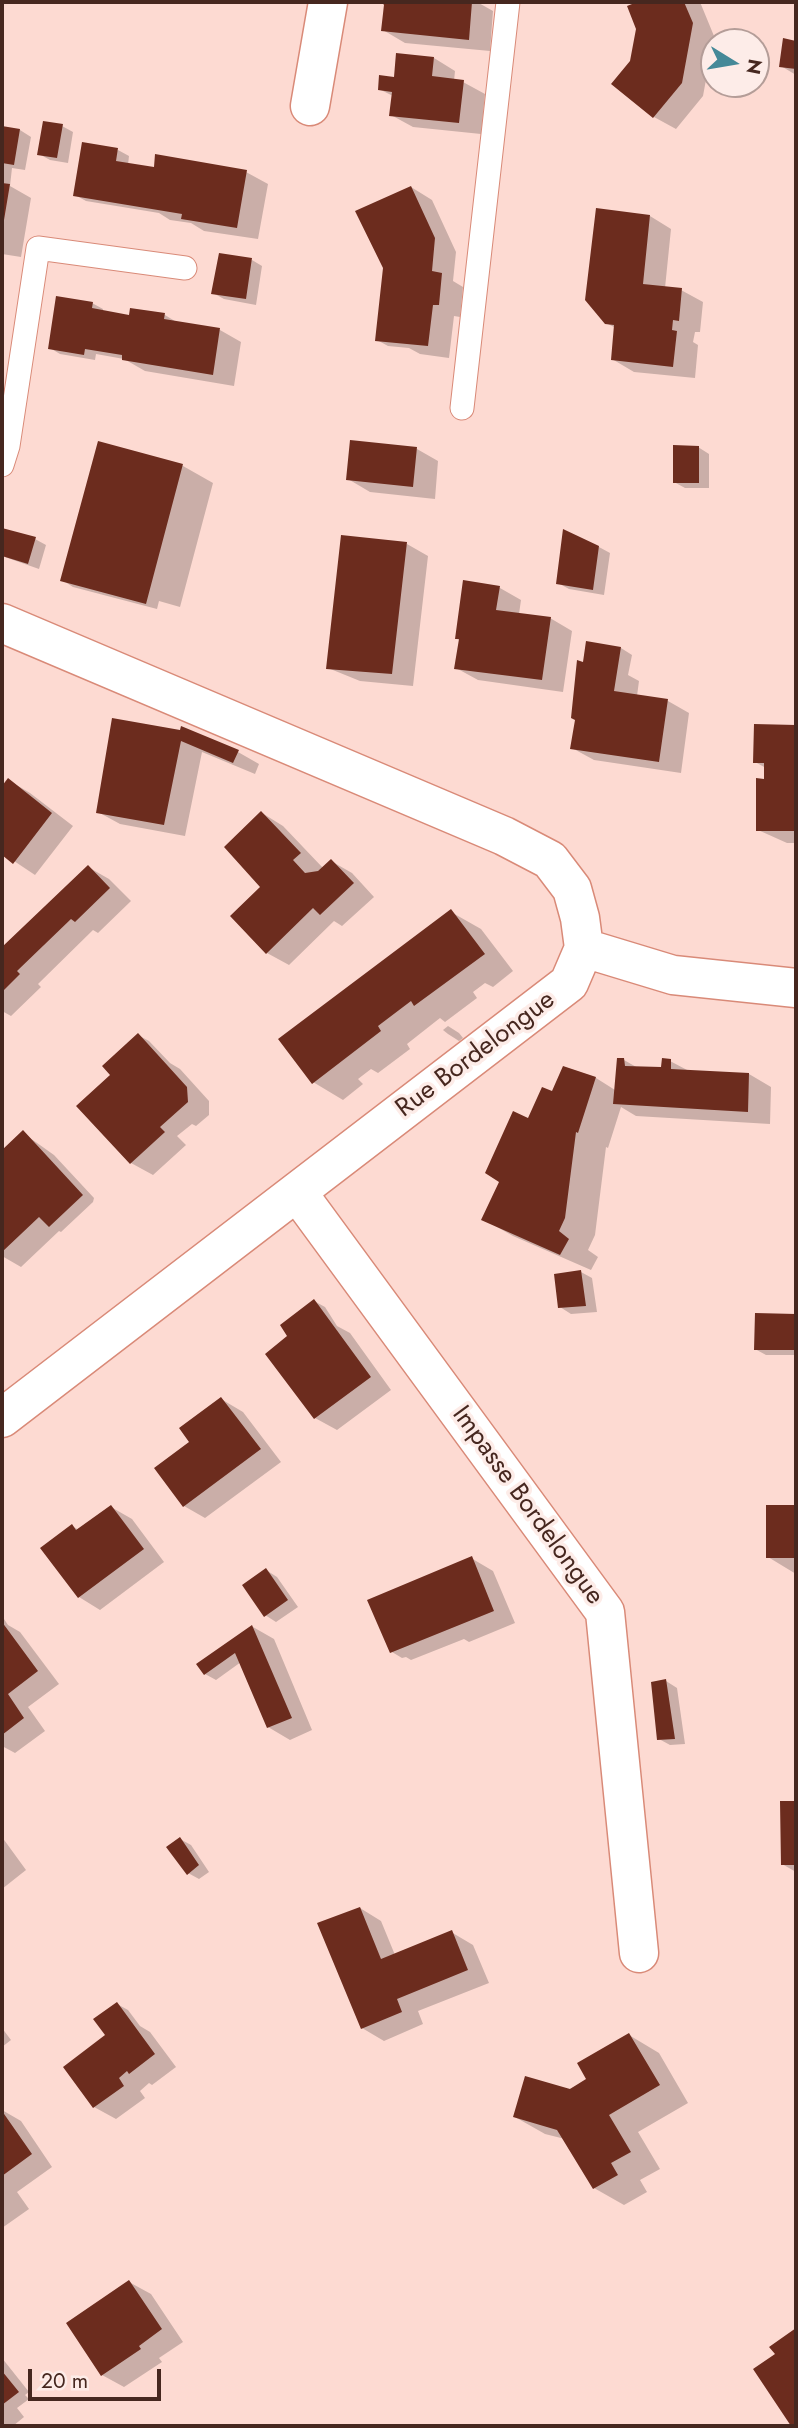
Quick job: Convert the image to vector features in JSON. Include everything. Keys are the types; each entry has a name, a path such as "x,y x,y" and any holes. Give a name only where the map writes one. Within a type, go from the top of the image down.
{"street":[{"path":"310,106 328,2"},
{"path":"2,623 505,836 550,860 572,889 584,948 674,975 796,988"},
{"name":"Rue Bordelongue","path":"2,1418 569,983 584,948"},
{"name":"Impasse Bordelongue","path":"297,1192 605,1612 639,1952"}],"lane":[{"path":"462,408 508,2"},
{"path":"2,465 8,446 38,248 186,268"}],"building":[{"path":"382,2 472,2 469,40 381,31 384,5"},
{"path":"637,2 684,2 693,23 682,83 653,118 611,84 630,61 636,29 627,6"},
{"path":"783,38 796,41 796,69 779,67"},
{"path":"396,53 434,57 432,76 464,80 459,123 389,116 392,92 378,90 379,75 394,77"},
{"path":"43,121 63,124 57,158 37,155"},
{"path":"2,126 20,129 14,165 2,163"},
{"path":"82,142 118,148 116,161 154,167 155,154 247,170 237,228 181,219 182,214 73,196"},
{"path":"2,183 10,184 3,226 2,226"},
{"path":"411,186 435,238 432,271 442,273 439,305 433,305 428,346 375,341 383,268 355,211"},
{"path":"596,208 650,215 643,284 682,288 679,321 673,320 672,330 677,331 673,367 611,360 614,325 605,324 585,300"},
{"path":"219,253 252,258 246,299 211,294"},
{"path":"56,296 93,302 92,308 129,315 130,308 165,313 164,319 220,328 213,375 122,360 122,355 85,349 84,355 48,349"},
{"path":"350,440 417,447 413,487 346,480"},
{"path":"98,441 183,464 146,604 60,581"},
{"path":"673,445 699,446 699,483 673,483"},
{"path":"2,528 36,537 28,564 2,556"},
{"path":"563,529 599,546 593,590 556,584"},
{"path":"341,535 407,542 392,674 326,669"},
{"path":"463,580 500,586 496,610 551,617 542,680 454,669"},
{"path":"586,641 621,647 614,691 668,699 659,762 570,749 575,720 571,718 577,660 583,662"},
{"path":"112,718 180,730 181,726 239,750 233,763 181,741 164,825 96,813"},
{"path":"754,724 796,725 796,831 756,831 756,778 764,779 764,763 753,763"},
{"path":"8,778 52,813 13,864 2,855 2,786"},
{"path":"261,811 301,853 293,860 305,873 318,871 331,859 354,883 320,915 313,908 266,954 230,916 260,887 224,847"},
{"path":"88,865 110,888 75,922 71,919 17,971 20,974 2,992 2,947"},
{"path":"451,909 485,954 414,1006 411,1001 378,1026 381,1031 312,1084 278,1039"},
{"path":"138,1033 187,1087 188,1102 160,1127 165,1132 130,1164 76,1106 110,1075 102,1066"},
{"path":"617,1058 624,1058 625,1066 661,1067 662,1058 671,1059 671,1069 749,1073 748,1112 613,1104"},
{"path":"563,1066 596,1077 578,1133 576,1132 565,1218 559,1231 569,1239 560,1255 481,1220 499,1182 485,1173 513,1111 528,1118 542,1087 552,1091"},
{"path":"23,1130 83,1195 49,1227 39,1217 2,1252 2,1150"},
{"path":"581,1270 586,1306 558,1308 554,1274"},
{"path":"314,1299 371,1377 314,1419 265,1354 287,1336 280,1325"},
{"path":"755,1313 796,1314 796,1350 754,1350"},
{"path":"221,1397 261,1449 183,1507 154,1468 189,1442 179,1428"},
{"path":"111,1505 144,1549 78,1598 40,1548 72,1524 76,1530"},
{"path":"766,1505 796,1505 796,1558 766,1558"},
{"path":"472,1556 494,1611 390,1653 367,1600"},
{"path":"266,1568 288,1600 264,1617 242,1585"},
{"path":"2,1622 38,1671 8,1694 24,1718 2,1735"},
{"path":"252,1625 292,1718 267,1728 235,1653 204,1675 196,1664"},
{"path":"666,1679 675,1739 657,1740 651,1682"},
{"path":"780,1801 796,1801 796,1865 781,1865"},
{"path":"180,1837 199,1865 187,1875 166,1847"},
{"path":"360,1907 381,1959 452,1930 468,1970 397,1999 402,2012 361,2029 317,1923"},
{"path":"117,2002 155,2054 129,2074 127,2071 119,2078 124,2086 93,2108 63,2067 105,2035 93,2019"},
{"path":"629,2033 660,2085 609,2115 631,2152 611,2163 618,2175 593,2189 557,2130 513,2117 525,2076 570,2089 586,2079 577,2063"},
{"path":"2,2111 32,2154 2,2176"},
{"path":"129,2280 162,2329 139,2346 141,2349 101,2376 66,2323"},
{"path":"796,2328 796,2426 791,2426 753,2369 775,2354 769,2347"},
{"path":"2,2371 19,2392 2,2405"}]}
